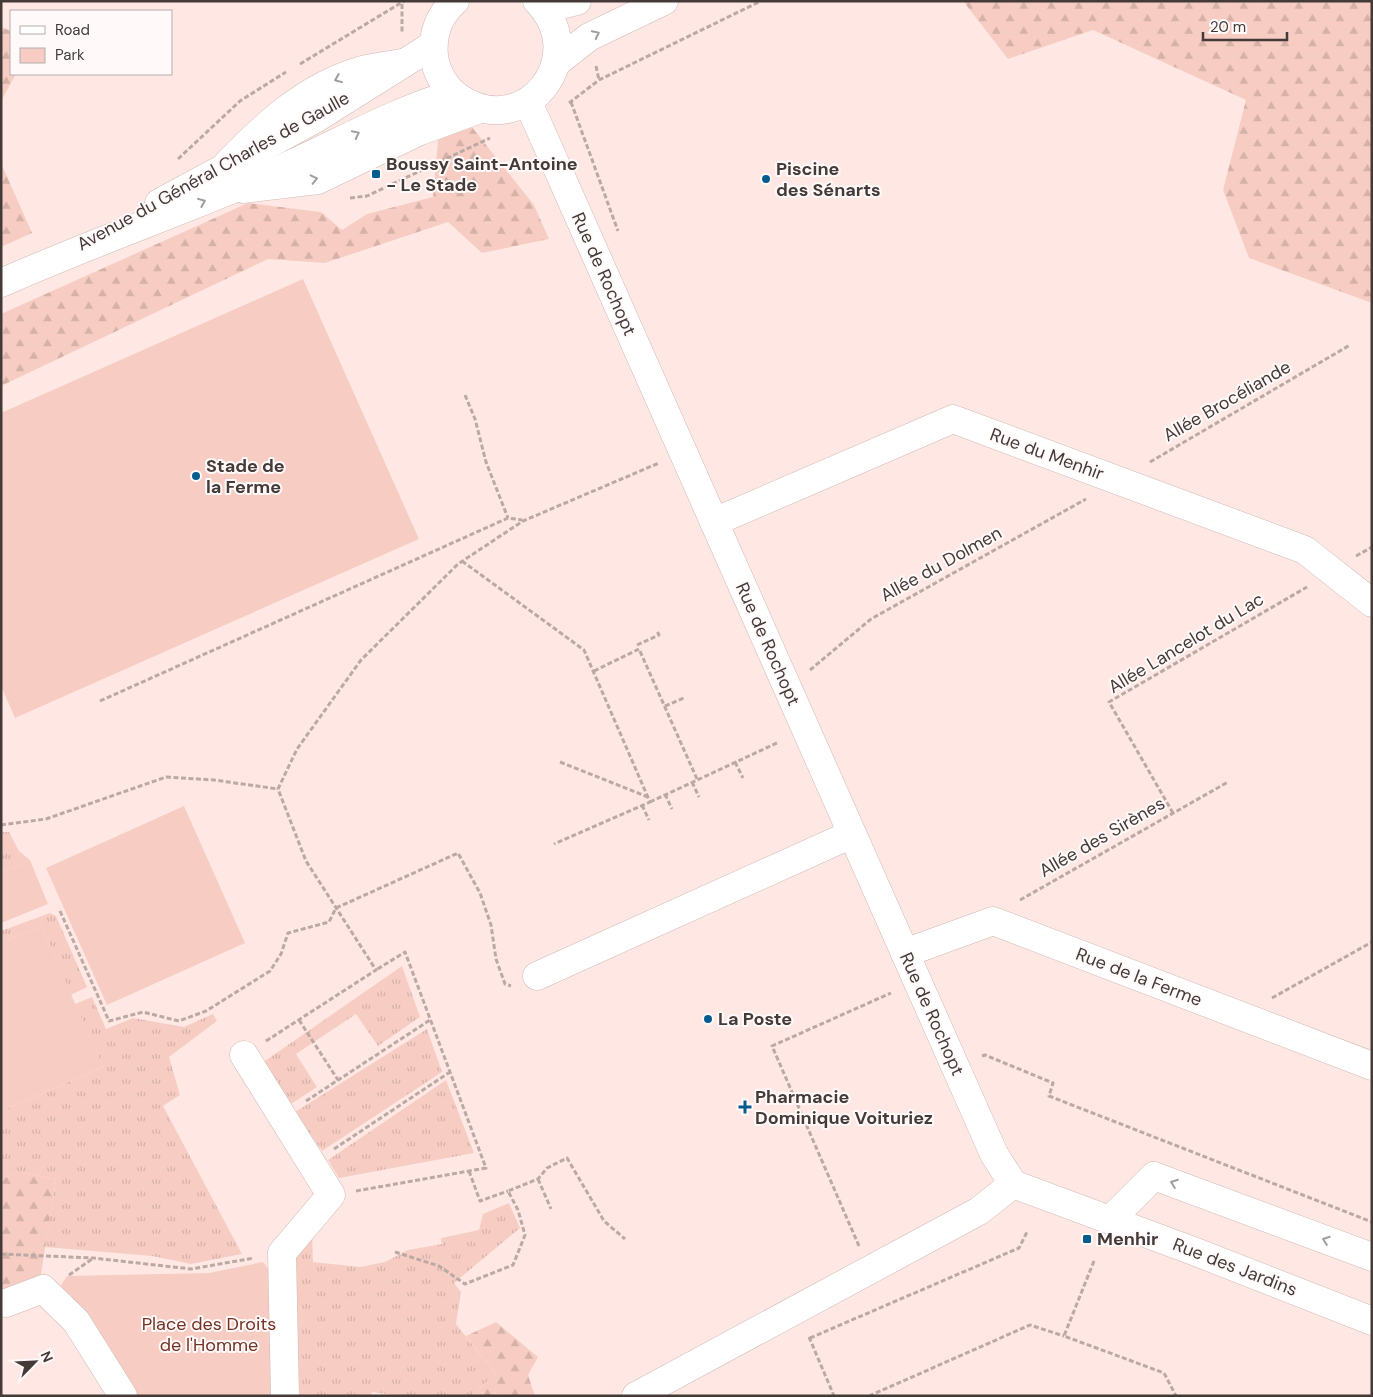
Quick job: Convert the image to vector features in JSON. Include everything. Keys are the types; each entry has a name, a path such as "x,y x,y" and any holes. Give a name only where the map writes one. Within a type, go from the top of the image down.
{"street":[{"path":"455,1 448,7 437,25 433,45 435,63 442,80 453,94 480,109 496,111 511,109 528,102 540,93 550,79 557,62 558,44 554,25 541,5 577,1"},
{"path":"557,62 589,37 664,1"},
{"name":"Avenue du Général Charles de Gaulle","path":"228,179 402,63 433,45"},
{"name":"Avenue du Général Charles de Gaulle","path":"1,283 228,179 313,155 419,104 453,94"},
{"name":"Rue de Rochopt","path":"528,102 994,1154 1013,1184"},
{"path":"228,179 318,180 403,139 480,109"},
{"name":"Rue du Menhir","path":"714,522 953,419 1305,550 1372,603"},
{"path":"537,976 852,834"},
{"path":"906,953 993,921"},
{"name":"Rue de la Ferme","path":"993,921 1372,1066"},
{"path":"244,1055 331,1195 282,1253 285,1396"},
{"path":"1112,1220 1154,1176 1372,1257"},
{"path":"636,1396 979,1211 1013,1184"},
{"name":"Rue des Jardins","path":"1013,1184 1112,1220 1372,1321"},
{"path":"6,1303 44,1289 76,1321 123,1396"}],"path":[{"path":"299,65 404,1"},
{"path":"172,165 240,101 290,70"},
{"path":"571,102 622,239"},
{"name":"Allée Brocéliande","path":"1118,481 1350,344"},
{"path":"465,395 475,419 486,462 508,518"},
{"path":"376,970 306,861 278,789 297,749 361,660 462,561 523,520 682,453"},
{"name":"Allée du Dolmen","path":"788,688 871,619 1118,481"},
{"path":"100,701 508,518 523,520"},
{"path":"462,561 584,650 649,800"},
{"name":"Allée Lancelot du Lac","path":"1173,813 1109,702 1332,573"},
{"path":"594,671 637,645 658,635 657,631"},
{"path":"637,645 697,779"},
{"path":"806,661 815,679"},
{"path":"665,706 684,698"},
{"path":"554,844 779,742"},
{"path":"560,762 649,800"},
{"path":"735,762 743,778"},
{"path":"1,825 46,819 166,777 214,780 278,789"},
{"path":"692,782 699,797"},
{"name":"Allée des Sirènes","path":"993,921 1006,908 1228,782"},
{"path":"665,794 672,809"},
{"path":"642,805 648,820"},
{"path":"60,911 109,1021 143,1012 179,1021 206,1011 270,971 282,954 288,933 329,922 336,908 458,854 480,893 491,925 496,959 505,984 512,986 537,976"},
{"path":"1247,1019 1256,1007 1372,942"},
{"path":"244,1055 405,952 486,1168 331,1195"},
{"path":"896,1256 863,1255 772,1046 891,995 906,953"},
{"path":"298,1020 338,1080"},
{"path":"282,1116 430,1020"},
{"path":"955,1065 985,1055 1053,1083 1049,1096 1372,1222"},
{"path":"312,1164 450,1072"},
{"path":"470,1171 480,1201 538,1179 546,1168 567,1158 604,1221 625,1238"},
{"path":"538,1179 551,1208"},
{"path":"395,1252 440,1266 465,1284 513,1266 525,1235 518,1210 508,1191"},
{"path":"810,1338 1019,1248 1027,1232"},
{"path":"1,1254 93,1258 191,1269 282,1253"},
{"path":"1064,1336 1094,1261"},
{"path":"798,1308 834,1396"},
{"path":"869,1396 1030,1325 1164,1373 1176,1396"}],"green space":[{"path":"963,1 1372,1 1372,303 1249,258 1223,190 1246,100 1093,30 1008,59"},
{"path":"1,27 10,31 10,75 15,75 1,101"},
{"path":"471,126 534,205 549,239 482,253 448,222 325,263 268,259 1,386 1,314 248,203 321,212 342,230 367,214 433,197 438,140"},
{"path":"1,163 32,233 1,247"},
{"name":"Stade de la Ferme","path":"303,279 419,539 15,718 1,686 1,413"},
{"path":"184,806 245,943 107,1005 46,868"},
{"path":"1,832 9,832 19,851 30,860 1,872"},
{"path":"30,860 48,904 1,923 1,872"},
{"path":"50,913 56,916 87,987 71,995 41,926 1,943 1,931"},
{"path":"41,926 103,1067 1,1111 1,943"},
{"path":"402,966 420,1017 378,1046 356,1014 296,1054 317,1087 291,1104 262,1063"},
{"path":"92,997 106,1029 133,1018 184,1027 213,1014 217,1021 169,1057 180,1095 163,1106 242,1254 191,1264 152,1256 45,1247 56,1180 19,1171 1,1180 1,1111 103,1067 75,1004"},
{"path":"427,1029 442,1072 322,1151 295,1112"},
{"path":"446,1080 474,1153 339,1178 328,1160"},
{"path":"19,1171 56,1180 40,1280 1,1292 1,1180"},
{"path":"509,1203 520,1228 454,1283 461,1292 456,1324 496,1374 471,1396 401,1396 372,1392 370,1396 300,1396 290,1271 306,1238 312,1230 313,1262 360,1267 385,1262 408,1250 442,1244 441,1238 479,1230 483,1214"},
{"name":"Place des Droits de l'Homme","path":"263,1262 269,1270 279,1396 130,1396 71,1295 60,1287 67,1276 209,1273"},
{"path":"496,1322 538,1357 528,1375 535,1396 471,1396 496,1374 466,1336"}],"place":[{"name":"Boussy Saint-Antoine - Le Stade","path":"376,174"},
{"name":"Piscine des Sénarts","path":"766,179"},
{"name":"Stade de la Ferme","path":"196,476"},
{"name":"La Poste","path":"708,1019"},
{"name":"Pharmacie Dominique Voituriez","path":"745,1107"},
{"name":"Menhir","path":"1087,1239"}]}
